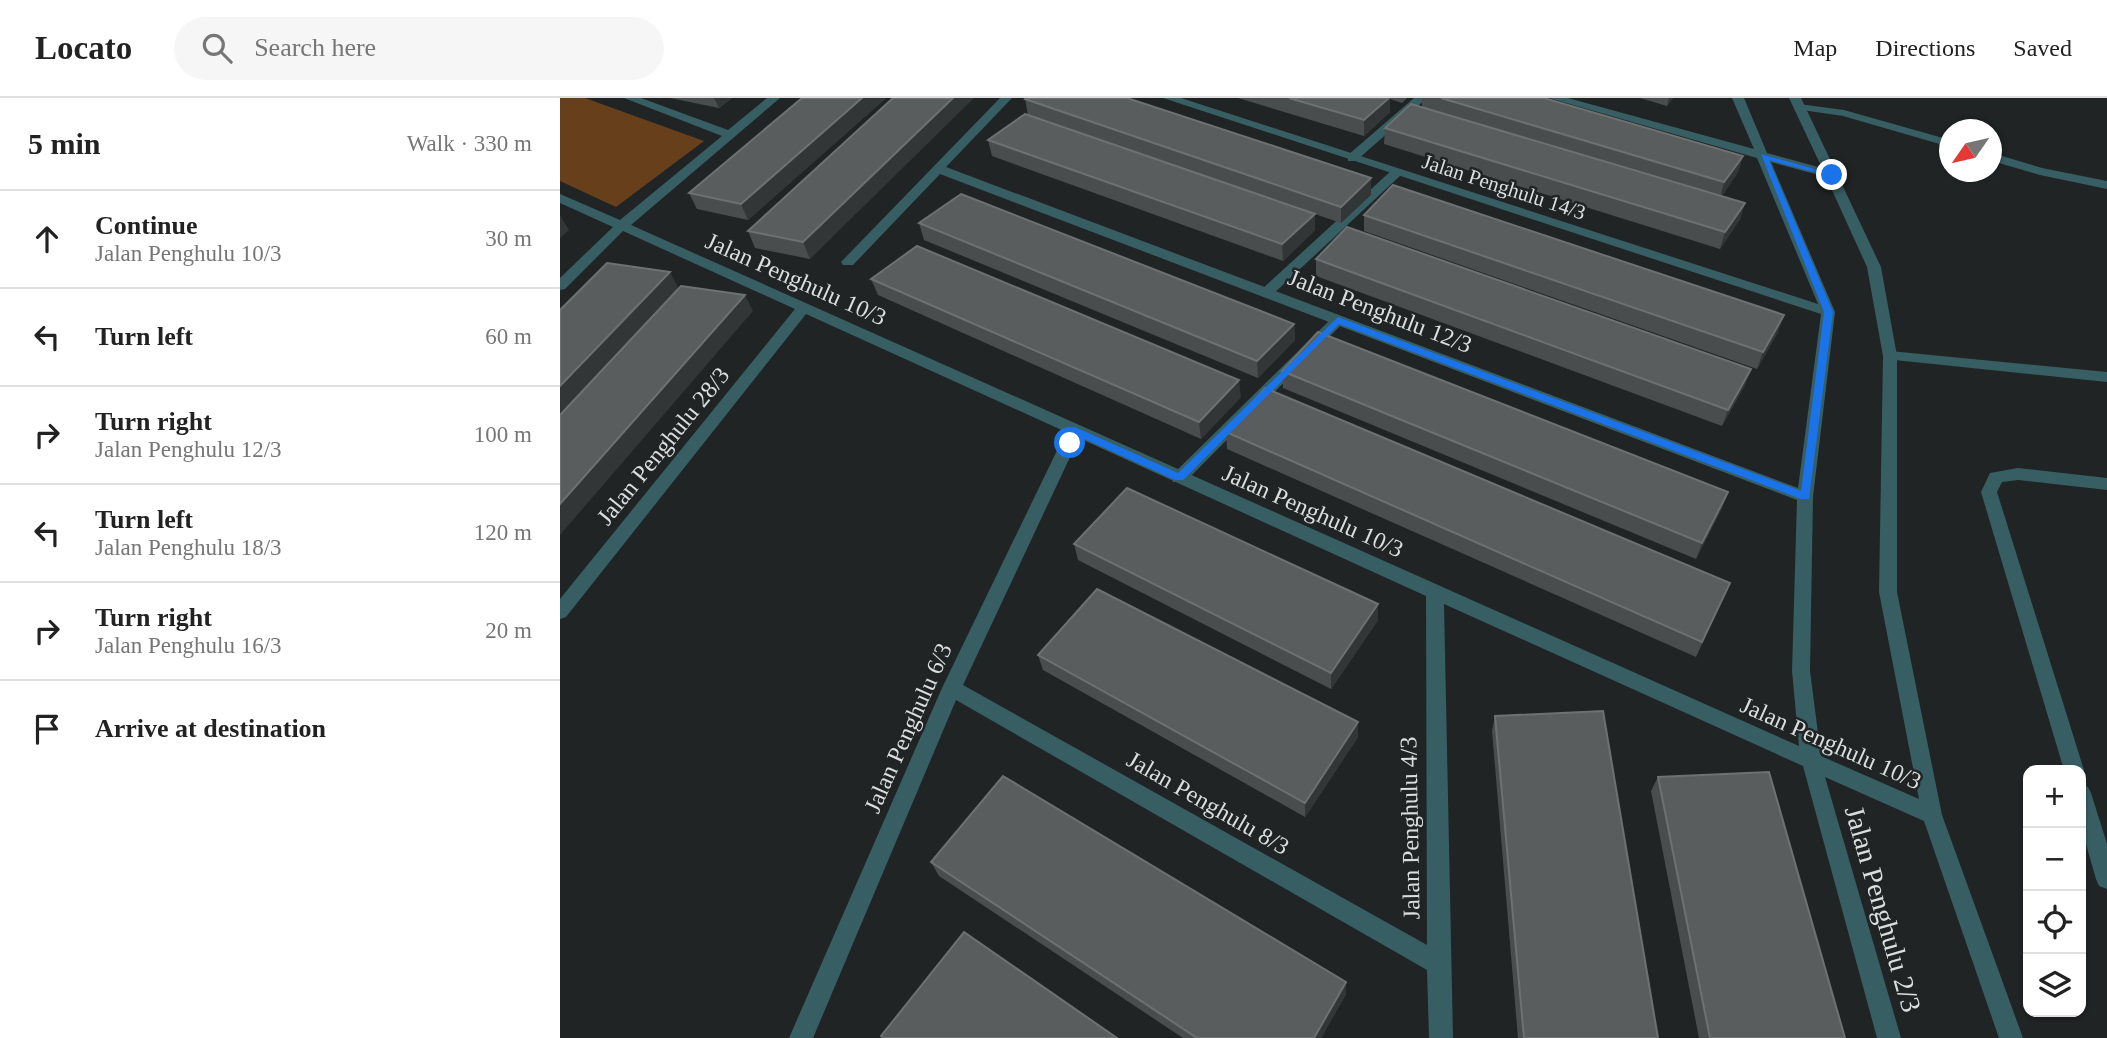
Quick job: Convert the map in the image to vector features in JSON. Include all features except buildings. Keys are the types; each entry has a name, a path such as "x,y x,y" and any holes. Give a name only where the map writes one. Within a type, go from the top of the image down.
{"street":[{"path":"630,98 728,134"},
{"path":"560,286 620,227 774,98"},
{"path":"849,262 1006,98"},
{"name":"Jalan Penghulu 14/3","path":"1169,98 1828,312"},
{"path":"1352,158 1421,98"},
{"path":"1555,98 1832,175"},
{"path":"1738,98 1828,312"},
{"path":"1797,102 1939,141"},
{"path":"1797,102 1874,267 1890,356 1888,592 1932,815 2011,1038"},
{"path":"2002,160 2107,185"},
{"name":"Jalan Penghulu 12/3","path":"939,169 1805,497"},
{"path":"1266,293 1397,172"},
{"name":"Jalan Penghulu 10/3","path":"560,198 803,309 1072,437 1179,478 1932,815"},
{"name":"Jalan Penghulu 28/3","path":"560,612 803,309"},
{"name":"Jalan Penghulu 2/3","path":"1828,312 1805,497 1801,671 1806,732 1889,1038"},
{"path":"1179,478 1338,320"},
{"path":"1890,356 2107,377"},
{"name":"Jalan Penghulu 6/3","path":"801,1038 952,688 1072,437"},
{"path":"2072,765 1989,492 1996,477 2018,474 2107,484"},
{"name":"Jalan Penghulu 4/3","path":"1435,592 1441,1038"},
{"name":"Jalan Penghulu 8/3","path":"952,688 1438,964"},
{"path":"2086,810 2107,879"}],"shaded area":[{"path":"560,98 585,98 704,141 616,207 560,181"}],"route":[{"path":"1070,443 1075,431 1179,478 1338,320 1805,497 1828,312 1763,156 1832,175"}]}
